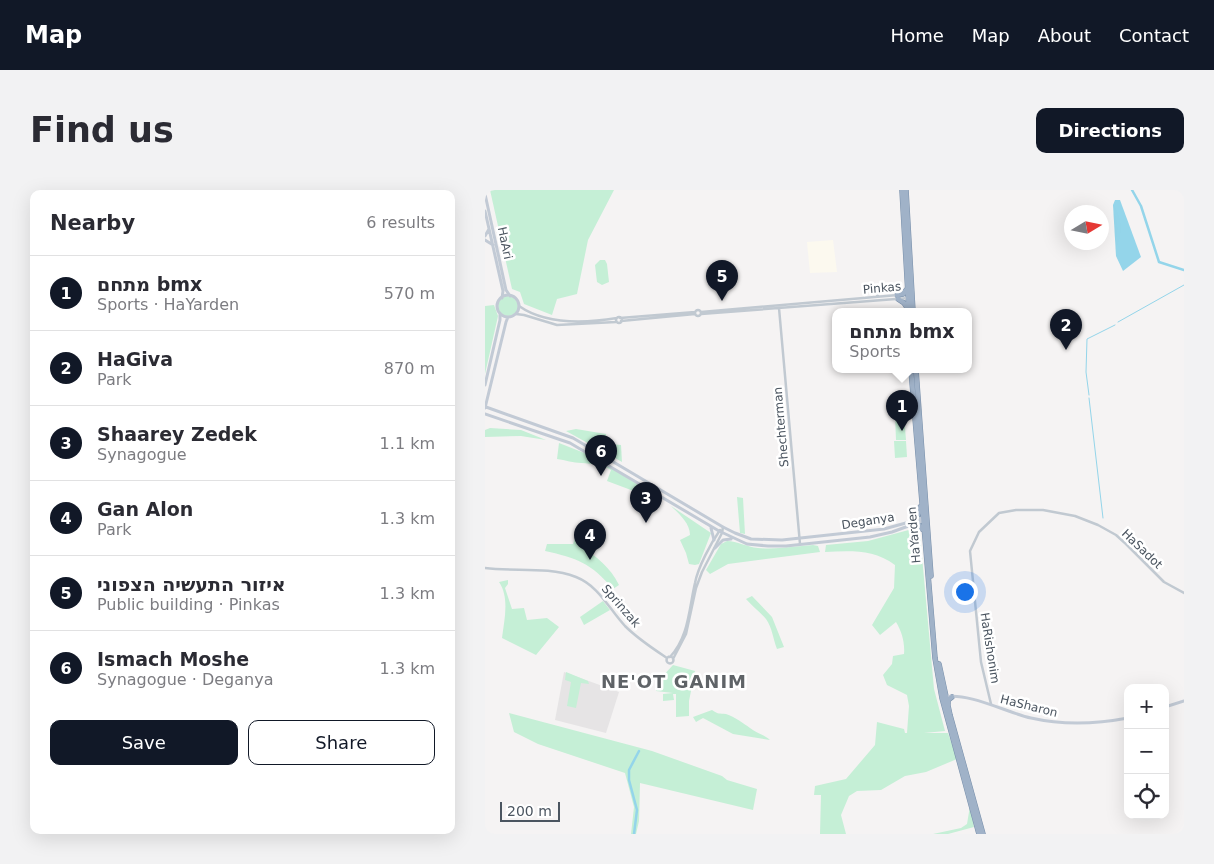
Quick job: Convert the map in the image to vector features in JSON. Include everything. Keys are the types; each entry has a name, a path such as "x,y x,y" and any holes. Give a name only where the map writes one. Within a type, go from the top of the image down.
{"highway":[{"path":"904,190 907,282 912,308"},
{"path":"904,190 909,308"},
{"path":"907,282 905,292 898,297 907,308"},
{"name":"HaYarden","path":"911,373 920,494 937,657 945,698"},
{"name":"HaYarden","path":"916,373 925,535 935,658 945,698"},
{"path":"920,494 920,512 913,522 920,525 925,535"},
{"path":"944,688 954,697 948,700 948,706"},
{"path":"945,698 981,834"},
{"path":"945,698 981,834"}],"main road":[{"name":"HaAri","path":"485,194 503,291 502,298"},
{"name":"HaAri","path":"485,211 490,226"},
{"path":"490,226 485,238 493,245"},
{"name":"HaAri","path":"492,238 506,290 510,296"},
{"path":"485,385 500,320 498,305 502,298 510,296 516,299 519,306 516,314 509,317 506,322 485,407"},
{"path":"500,313 509,317"},
{"path":"488,397 491,406 496,411"},
{"name":"Deganya","path":"485,407 573,438 723,527 751,539 799,538 858,532 894,527 924,519"},
{"name":"Deganya","path":"485,414 570,443 709,526 734,539 757,546 800,544 880,535 913,522"},
{"path":"485,418 494,417"},
{"path":"858,532 864,529 866,525"},
{"path":"709,526 714,533 714,540"},
{"path":"715,548 723,540 734,539"},
{"path":"945,698 954,697"},
{"name":"HaSharon","path":"954,697 1031,718 1058,723 1097,722 1124,719"},
{"path":"1169,706 1184,701"}],"street":[{"path":"485,238 492,238"},
{"path":"873,289 879,297"},
{"name":"Pinkas","path":"701,313 909,296"},
{"name":"Pinkas","path":"701,313 879,297 898,297"},
{"path":"519,306 557,320 619,319 695,313 698,316 701,313"},
{"name":"Shechterman","path":"779,308 800,544"},
{"path":"516,314 523,314 557,325 617,322 619,319"},
{"name":"HaSadot","path":"1028,509 1075,516 1105,528 1126,544 1164,582 1184,593"},
{"name":"HaRishonim","path":"991,706 981,662 970,551 979,532 999,513 1028,509"},
{"path":"670,658 686,634 696,588 723,527"},
{"path":"670,658 685,634 695,581 714,540 721,532"},
{"name":"Sprinzak","path":"485,567 550,571 570,575 584,581 595,589 634,635 670,658"}],"shaded area":[{"path":"833,240 837,272 810,273 807,242"},
{"path":"564,672 619,692 606,733 555,720"}],"green space":[{"path":"490,190 614,190 588,240 577,294 557,299 552,315 524,304 520,292 512,289"},
{"path":"600,260 605,260 607,264 609,282 602,285 597,282 595,265"},
{"path":"508,296 515,299 518,306 515,313 508,316 501,313 498,306 501,299"},
{"path":"494,305 498,316 485,374 485,306"},
{"path":"904,415 906,440 896,440 895,416"},
{"path":"490,428 521,430 546,440 521,436 485,437 485,430"},
{"path":"576,429 606,434 607,444 621,445 622,462 566,431"},
{"path":"894,441 906,441 907,457 895,458"},
{"path":"559,443 592,456 653,494 647,502 631,490 607,481 611,470 608,468 557,459"},
{"path":"737,497 743,498 745,534 740,533"},
{"path":"671,506 711,533 699,564 689,564 680,540 690,535 690,531 683,519"},
{"path":"916,528 920,534 934,689 945,731 924,733 948,733 957,759 926,772 905,776 881,790 857,791 849,796 841,815 846,834 820,834 821,795 814,795 815,786 846,779 875,745 877,722 904,729 905,733 907,733 909,706 907,695 887,685 883,675 892,664 893,656 904,654 900,630 896,622 880,635 872,625 894,588 895,565 878,556 861,552 825,552 826,545 868,541"},
{"path":"576,535 584,536 581,546 603,563 619,585 613,589 598,573 583,563 566,556 545,551 547,544 573,544"},
{"path":"727,541 765,548 813,545 818,546 820,552 728,564 710,574 706,570 721,544"},
{"path":"508,580 505,588 512,609 524,608 527,620 547,618 559,627 536,655 502,638 505,602 499,582"},
{"path":"752,596 772,617 784,647 777,649 768,622 746,599"},
{"path":"603,601 610,610 584,625 580,617"},
{"path":"673,665 695,671 689,701 689,716 676,717 676,694 673,694 674,700 663,701 663,694 673,693 656,691 660,679"},
{"path":"566,672 588,681 589,684 581,683 576,708 567,706 571,682 565,680"},
{"path":"712,710 733,717 770,740 733,734 703,718 696,722 693,717"},
{"path":"509,713 652,751 722,776 727,780 757,789 753,810 640,783 639,821 636,834 631,834 634,807 625,773 538,744 514,732"},
{"path":"970,806 974,827 948,834 933,834 961,828 967,824"}],"water":[{"path":"1115,200 1120,200 1141,257 1123,271 1116,256 1113,205"}],"waterway":[{"path":"1132,190 1141,206 1159,262 1184,270"},
{"path":"1118,322 1184,285"},
{"path":"1089,395 1086,372 1087,339 1115,325"},
{"path":"1089,398 1103,518"},
{"path":"634,834 637,810 629,780 629,770 639,751"}],"place":[{"name":"איזור התעשיה הצפוני","path":"722,301"},
{"name":"HaGiva","path":"1066,350"},
{"name":"מתחם bmx","path":"902,431"},
{"name":"Ismach Moshe","path":"601,476"},
{"name":"Shaarey Zedek","path":"646,523"},
{"name":"Gan Alon","path":"590,560"}],"district":[{"name":"NE'OT GANIM","path":"674,681"}]}
